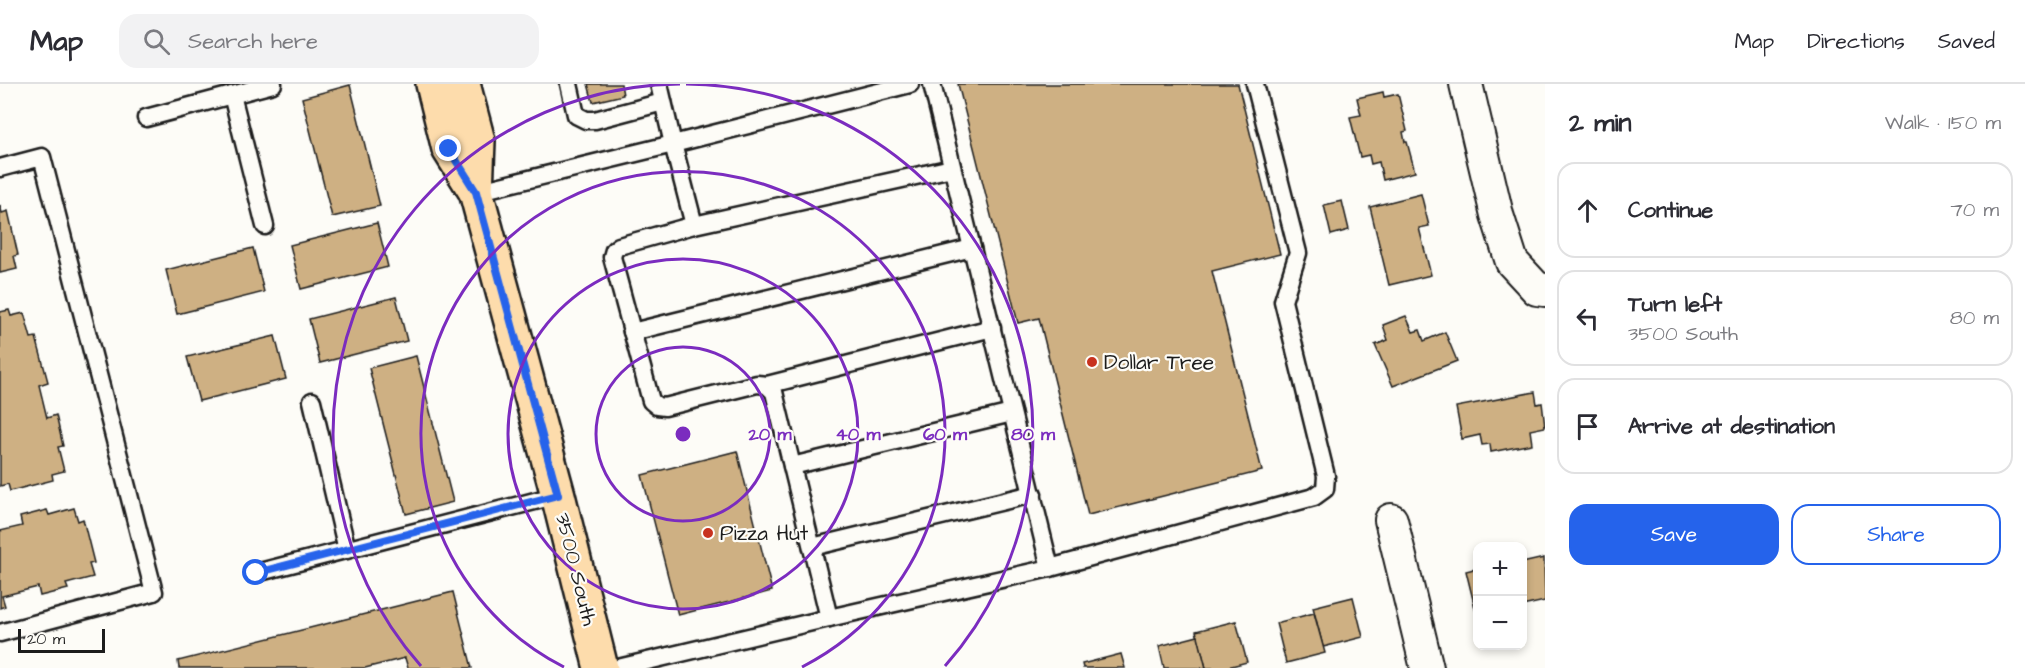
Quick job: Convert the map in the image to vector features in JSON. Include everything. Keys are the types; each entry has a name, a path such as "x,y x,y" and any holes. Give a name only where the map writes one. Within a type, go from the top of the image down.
{"main road":[{"name":"3500 South","path":"433,84 449,149 476,192 558,495 601,668"},
{"name":"3500 South","path":"463,84 478,141 476,192"}],"street":[{"path":"1466,84 1497,215 1512,262 1537,289 1545,290"},
{"path":"1391,520 1427,668"}],"lane":[{"path":"146,117 273,84"},
{"path":"568,84 576,115 585,120 595,120 663,102"},
{"path":"659,84 694,225"},
{"path":"476,192 910,84"},
{"path":"932,84 1050,568"},
{"path":"618,668 1050,568 1314,496 1325,489 1326,476 1283,301 1298,253 1255,84"},
{"path":"232,95 265,226"},
{"path":"0,168 42,157 153,592 0,633"},
{"path":"952,168 694,225 620,246 614,250 612,257 651,401 657,406 665,407 757,384 767,385 992,328"},
{"path":"632,332 972,248"},
{"path":"767,385 774,392 829,618"},
{"path":"312,401 347,550"},
{"path":"792,466 1012,413"},
{"path":"812,547 1033,494"},
{"path":"256,573 558,495"}],"building":[{"path":"588,84 621,84 623,95 593,102"},
{"path":"958,84 1238,84 1280,254 1212,271 1262,471 1088,515 1039,318 1018,323"},
{"path":"350,85 380,206 332,217 302,98"},
{"path":"1383,92 1384,97 1398,94 1407,131 1403,132 1405,142 1407,142 1415,172 1383,180 1379,162 1371,164 1369,155 1360,157 1350,117 1361,115 1357,98"},
{"path":"1421,194 1429,226 1419,228 1431,275 1389,285 1370,207"},
{"path":"1342,201 1349,230 1331,235 1324,205"},
{"path":"0,205 2,213 8,211 18,255 14,256 17,269 0,273"},
{"path":"377,223 388,267 301,289 290,245"},
{"path":"253,248 264,292 177,314 166,270"},
{"path":"396,297 407,341 320,363 309,319"},
{"path":"9,310 11,316 24,313 31,338 36,337 48,382 39,385 47,418 56,415 63,446 58,447 64,471 52,474 53,480 10,491 8,484 0,486 0,312"},
{"path":"1406,316 1413,332 1420,330 1424,341 1445,332 1457,361 1393,386 1375,345 1388,340 1383,325"},
{"path":"275,336 286,379 199,401 187,357"},
{"path":"416,356 453,502 406,514 369,368"},
{"path":"1535,392 1537,404 1542,403 1545,427 1530,430 1532,444 1491,452 1490,444 1482,445 1480,435 1462,439 1456,407"},
{"name":"Pizza Hut","path":"737,451 772,591 678,615 642,475"},
{"path":"74,508 78,521 83,519 94,563 89,564 93,577 66,584 68,589 40,596 38,587 2,596 5,606 0,608 0,531 22,526 20,517 47,510 49,515"},
{"path":"1544,558 1545,601 1527,605 1527,562"},
{"path":"1473,569 1473,600 1466,571"},
{"path":"453,592 472,668 408,668 405,658 365,668 179,668 178,661"},
{"path":"1353,597 1363,637 1323,647 1313,607"},
{"path":"1314,613 1325,653 1286,663 1276,623"},
{"path":"1236,621 1247,662 1224,668 1206,668 1196,631"},
{"path":"1198,636 1206,668 1164,668 1159,646"},
{"path":"1121,654 1125,668 1083,668 1082,664"}],"place":[{"name":"Dollar Tree","path":"1092,362"},
{"name":"Pizza Hut","path":"708,533"}],"route":[{"path":"256,573 558,495 476,192 449,149"}]}
